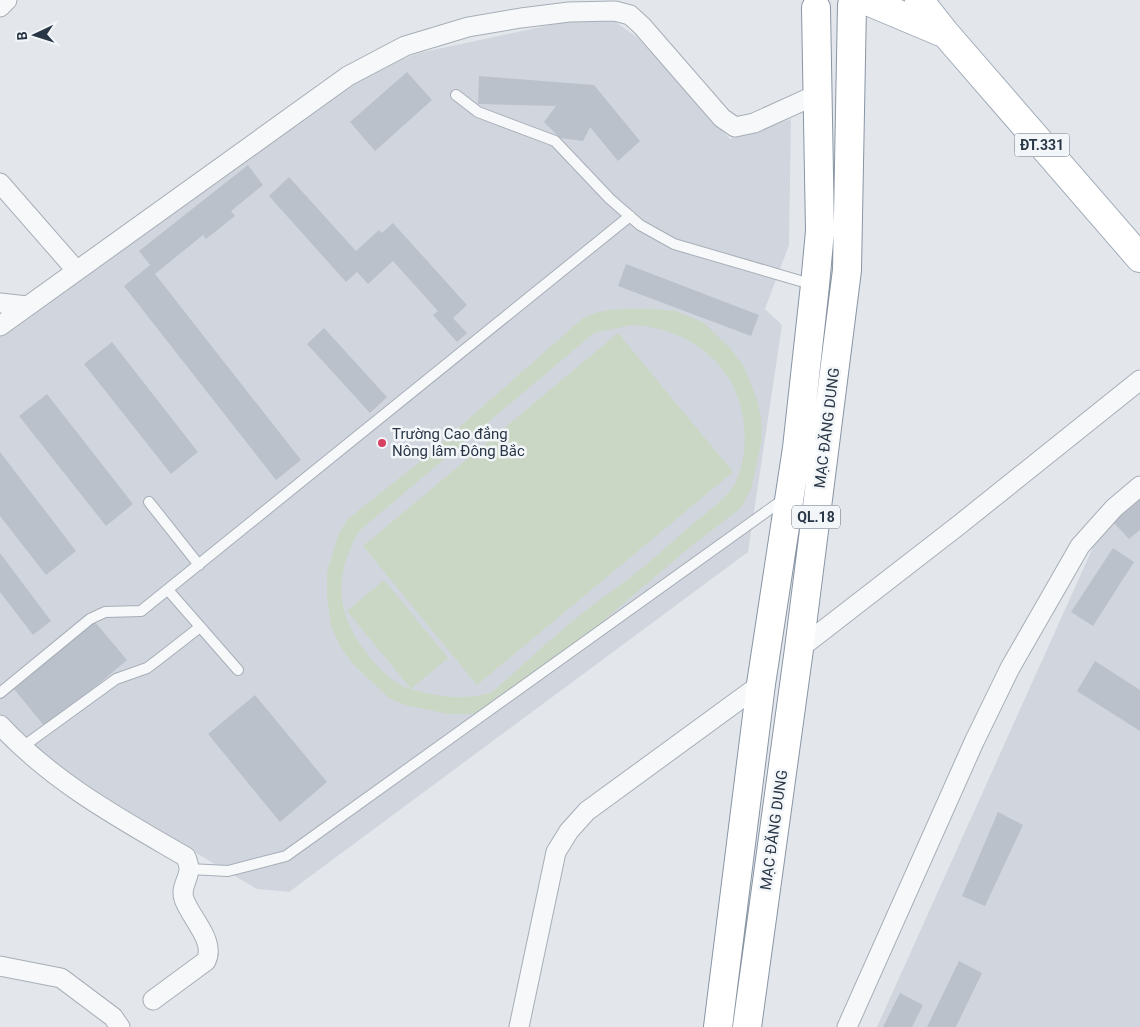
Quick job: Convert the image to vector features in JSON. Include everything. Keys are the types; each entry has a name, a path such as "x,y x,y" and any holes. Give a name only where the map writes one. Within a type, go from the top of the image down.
{"main road":[{"name":"ĐT.331","path":"920,0 945,33 1140,258"},
{"name":"ĐT.331","path":"859,2 945,33"},
{"name":"QL.18","path":"809,4 834,9 859,2"},
{"name":"MẠC ĐĂNG DUNG","path":"747,1027 799,649 847,270 859,2"},
{"name":"MẠC ĐĂNG DUNG","path":"718,1027 761,684 789,495 820,231 818,94 809,4"}],"street":[{"path":"0,7 7,0"},
{"path":"0,326 348,76 404,46 468,27 569,12 615,11 630,16 642,26 722,118 735,127 754,123 818,94"},
{"path":"0,183 76,270"},
{"path":"0,303 27,306"},
{"path":"799,649 959,525 1140,380"},
{"path":"847,1027 974,742 1010,668 1080,546 1114,508 1140,486"},
{"path":"519,1027 556,852 569,831 587,810 761,684"},
{"path":"0,725 21,748 94,804 186,857 189,869 184,881 183,896 196,924 209,944 210,953 206,961 153,1000"},
{"path":"0,966 61,978 113,1017 120,1027"}],"lane":[{"path":"456,95 478,112 555,141 610,199 640,225 674,244 815,285"},
{"path":"0,693 90,619 105,612 141,611 630,216"},
{"path":"189,869 228,870 286,856 789,495"},
{"path":"149,502 199,564"},
{"path":"168,590 238,670"},
{"path":"21,748 116,679 147,668 200,627"}],"shaded area":[{"name":"Trường Cao đẳng Nông lâm Đông Bắc","path":"587,17 610,18 638,38 730,139 791,119 789,245 765,309 782,325 748,552 289,892 257,889 85,787 39,753 0,715 0,334 325,98 379,67 419,53"},
{"path":"1140,494 1140,1027 877,1027 1094,545 1105,525"}],"green space":[{"path":"653,309 676,311 704,323 730,348 744,367 757,400 761,418 762,439 751,489 741,508 690,547 511,699 478,714 449,714 405,705 389,698 354,665 341,648 331,626 327,596 327,572 339,533 348,519 422,460 583,318 608,310","holes":["632,325 646,326 686,339 709,355 719,365 734,388 739,400 744,426 744,454 737,479 729,492 713,508 641,569 569,624 492,692 483,695 452,697 421,692 391,679 374,662 352,631 346,615 342,600 344,566 359,531 594,333"]},
{"path":"618,333 733,472 477,685 363,546"},
{"path":"384,580 448,658 411,689 347,611"}],"building":[{"path":"407,72 432,100 375,151 350,122"},
{"path":"479,76 594,85 640,141 618,161 590,127 583,141 560,138 544,122 556,106 478,104"},
{"path":"248,165 263,185 231,211 235,216 206,239 203,235 155,274 301,460 276,480 124,286 150,265 139,251"},
{"path":"289,177 356,251 379,230 382,233 393,223 467,305 453,318 467,333 457,342 433,315 438,311 393,261 368,284 357,272 346,282 269,196"},
{"path":"626,264 759,315 751,336 618,286"},
{"path":"324,328 387,397 370,413 307,344"},
{"path":"112,342 198,452 171,474 84,364"},
{"path":"47,394 133,504 106,526 19,416"},
{"path":"0,452 76,551 46,575 0,516"},
{"path":"1140,499 1140,530 1129,539 1113,522"},
{"path":"1113,548 1134,562 1093,626 1071,612"},
{"path":"0,553 51,621 33,635 0,592"},
{"path":"95,622 127,660 46,728 14,689"},
{"path":"1095,661 1140,690 1140,731 1077,691"},
{"path":"255,695 327,782 280,822 208,734"},
{"path":"998,812 1023,825 985,906 962,896"},
{"path":"959,961 982,973 956,1027 927,1027"},
{"path":"900,993 923,1005 912,1027 883,1027"}],"place":[{"name":"Trường Cao đẳng Nông lâm Đông Bắc","path":"382,443"}]}
